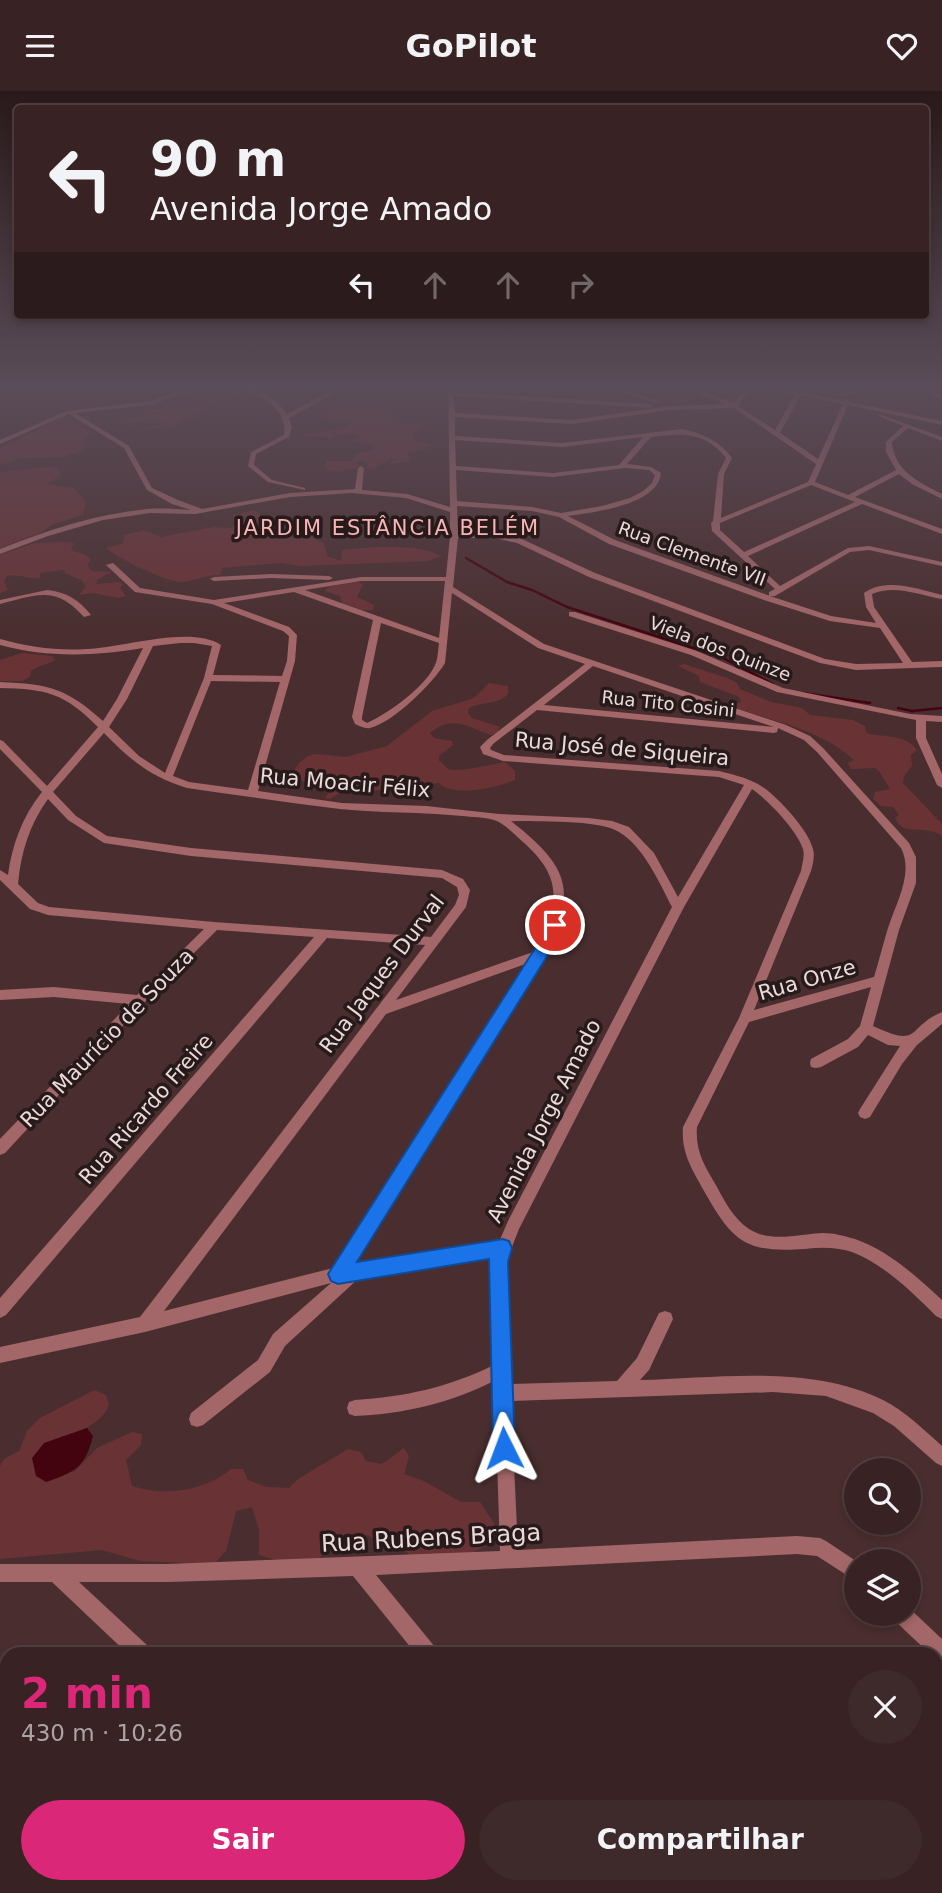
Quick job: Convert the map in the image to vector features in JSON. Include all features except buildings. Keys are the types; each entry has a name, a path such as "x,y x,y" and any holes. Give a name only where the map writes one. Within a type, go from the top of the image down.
{"street":[{"path":"139,469 149,489 202,512"},
{"path":"255,469 270,481 316,492"},
{"path":"358,491 361,469"},
{"path":"377,620 356,717 358,722 368,726 380,720 438,671 454,536 454,469"},
{"path":"469,469 553,475 603,469"},
{"path":"561,515 634,498 656,484 659,479 654,469"},
{"path":"723,469 716,531 779,589"},
{"path":"811,483 816,469"},
{"path":"849,497 899,471 942,497"},
{"path":"715,523 811,483 942,532"},
{"path":"0,552 45,534 102,518 150,511 178,514 202,512 316,492 358,491 407,496 452,506"},
{"path":"742,556 860,502"},
{"name":"Rua Clemente VII","path":"452,506 532,509 561,515 622,546 766,598 837,620 882,626"},
{"path":"454,536 495,537 519,541 592,575 823,661 856,667 942,664"},
{"path":"766,598 848,550 880,550 942,563"},
{"path":"110,565 138,590 214,602 286,629 293,635 294,643 286,679 252,795"},
{"path":"214,579 271,576 448,583 541,646 795,732 820,750 905,846 913,869 866,1028 853,1043 816,1063"},
{"path":"214,602 360,579"},
{"path":"294,589 443,642"},
{"path":"910,666 882,626 867,599 868,593 873,590 895,589 942,597"},
{"path":"0,602 42,592 59,593 79,605 87,615"},
{"name":"Viela dos Quinze","path":"572,614 694,653 780,690 921,719 942,719"},
{"path":"0,642 36,652 61,653 193,640 213,643 218,647 167,779"},
{"path":"12,887 13,864 30,814 46,791 103,729 149,645"},
{"name":"Rua José de Siqueira","path":"590,664 490,742 485,747 486,752 503,758 719,775 750,784 776,806 808,847 809,857 746,1018"},
{"path":"208,678 286,679"},
{"name":"Rua Moacir Félix","path":"0,685 41,687 69,698 135,760 167,779 207,789 341,806 426,809 499,817 612,824 625,830 650,856 678,907"},
{"name":"Rua Tito Cosini","path":"538,707 795,732"},
{"path":"921,719 921,738 942,785"},
{"name":"Rua Jaques Durval","path":"0,743 72,818 104,839 191,852 452,877 460,881 465,888 465,897 433,941 145,1324"},
{"name":"Avenida Jorge Amado","path":"0,1355 145,1324 338,1274 503,1248 678,907 750,784"},
{"path":"338,1274 540,954 558,915 562,897 558,876 545,856 531,842 499,817"},
{"path":"0,874 34,906 48,911 323,935 433,941"},
{"name":"Rua Maurício de Souza","path":"0,1149 214,926"},
{"name":"Rua Ricardo Freire","path":"0,1310 323,935"},
{"path":"381,1011 540,954"},
{"name":"Rua Onze","path":"746,1018 879,980"},
{"path":"0,995 54,992 141,1000"},
{"path":"865,1113 897,1060 912,1041 942,1017"},
{"path":"746,1018 698,1109 690,1127 688,1143 691,1157 732,1226 745,1237 761,1243 779,1245 815,1240 839,1241 858,1247 881,1260 942,1311"},
{"path":"866,1028 893,1041 912,1041"},
{"path":"503,1248 498,1262 500,1370 509,1559"},
{"path":"197,1419 264,1367 279,1341 357,1271"},
{"path":"621,1389 643,1364 665,1319"},
{"path":"355,1408 396,1406 433,1399 468,1387 500,1370"},
{"path":"501,1393 773,1384 826,1388 878,1406 900,1420 942,1457"},
{"name":"Rua Rubens Braga","path":"0,1573 167,1573 357,1567 797,1545 820,1548 844,1564"},
{"path":"357,1567 422,1647"},
{"path":"55,1572 135,1647"},
{"path":"915,1626 937,1647"}],"shaded area":[{"path":"58,469 61,475 46,484 74,488 86,502 83,515 53,524 42,532 0,548 0,472"},
{"path":"325,469 352,469 338,472"},
{"path":"255,510 265,519 263,531 268,537 312,537 324,543 327,556 341,561 342,550 364,548 421,549 441,556 428,561 301,566 282,563 222,568 221,575 182,582 166,579 143,569 106,548 123,543 124,535 144,530 161,537 214,527 230,528 237,524 233,515"},
{"path":"35,543 74,543 71,550 86,555 91,560 87,565 92,571 112,572 98,579 96,584 119,582 123,584 120,588 126,596 119,598 93,593 79,595 86,586 64,570 39,573 41,577 37,578 7,576 4,581 8,590 0,593 0,555"},
{"path":"356,582 363,584 357,597 374,605 373,610 361,610 342,603 340,596 325,591 328,587"},
{"path":"22,653 52,656 55,660 34,669 30,677 22,681 0,681 0,660"},
{"path":"684,664 727,678 737,683 740,689 771,702 802,708 810,715 853,720 865,726 866,733 900,738 912,745 917,750 911,755 912,766 904,776 903,783 942,824 942,836 935,832 903,827 895,818 899,815 893,807 881,806 873,799 875,792 890,789 875,768 851,769 848,763 854,760 828,741 738,709 734,704 741,702 739,697 700,682 699,676 678,666"},
{"path":"489,683 508,686 508,694 500,700 469,708 468,713 472,718 500,727 497,733 491,735 453,723 438,727 430,733 434,738 452,741 453,745 439,756 439,761 448,769 466,769 505,762 515,771 515,780 476,790 455,790 439,783 431,784 427,788 342,792 330,799 325,798 331,789 297,780 285,783 299,763 308,756 316,754 346,757 387,746 432,711 474,698"},
{"path":"94,1390 106,1395 109,1405 105,1412 89,1426 60,1437 73,1473 97,1448 132,1432 142,1434 141,1445 126,1460 132,1486 157,1491 197,1487 231,1469 243,1469 248,1480 266,1487 289,1488 298,1479 348,1449 361,1452 366,1461 382,1464 404,1448 409,1456 404,1474 424,1481 461,1502 480,1502 495,1525 490,1544 471,1553 410,1555 368,1535 329,1549 319,1558 280,1561 259,1555 259,1530 252,1507 236,1511 226,1551 214,1564 140,1561 102,1550 0,1559 0,1466 4,1459 19,1451 27,1431 40,1418"},
{"path":"87,1428 93,1436 86,1455 77,1467 46,1482 36,1476 32,1458 44,1443"}],"waterway":[{"path":"466,558 507,582 532,590 567,607 721,657 773,684"},
{"path":"803,693 870,703"},
{"path":"898,708 912,711 942,708"}],"district":[{"name":"JARDIM ESTÂNCIA BELÉM","path":"388,528"}],"route":[{"path":"504,1448 498,1262 503,1248 338,1274 540,954 555,925"}]}
